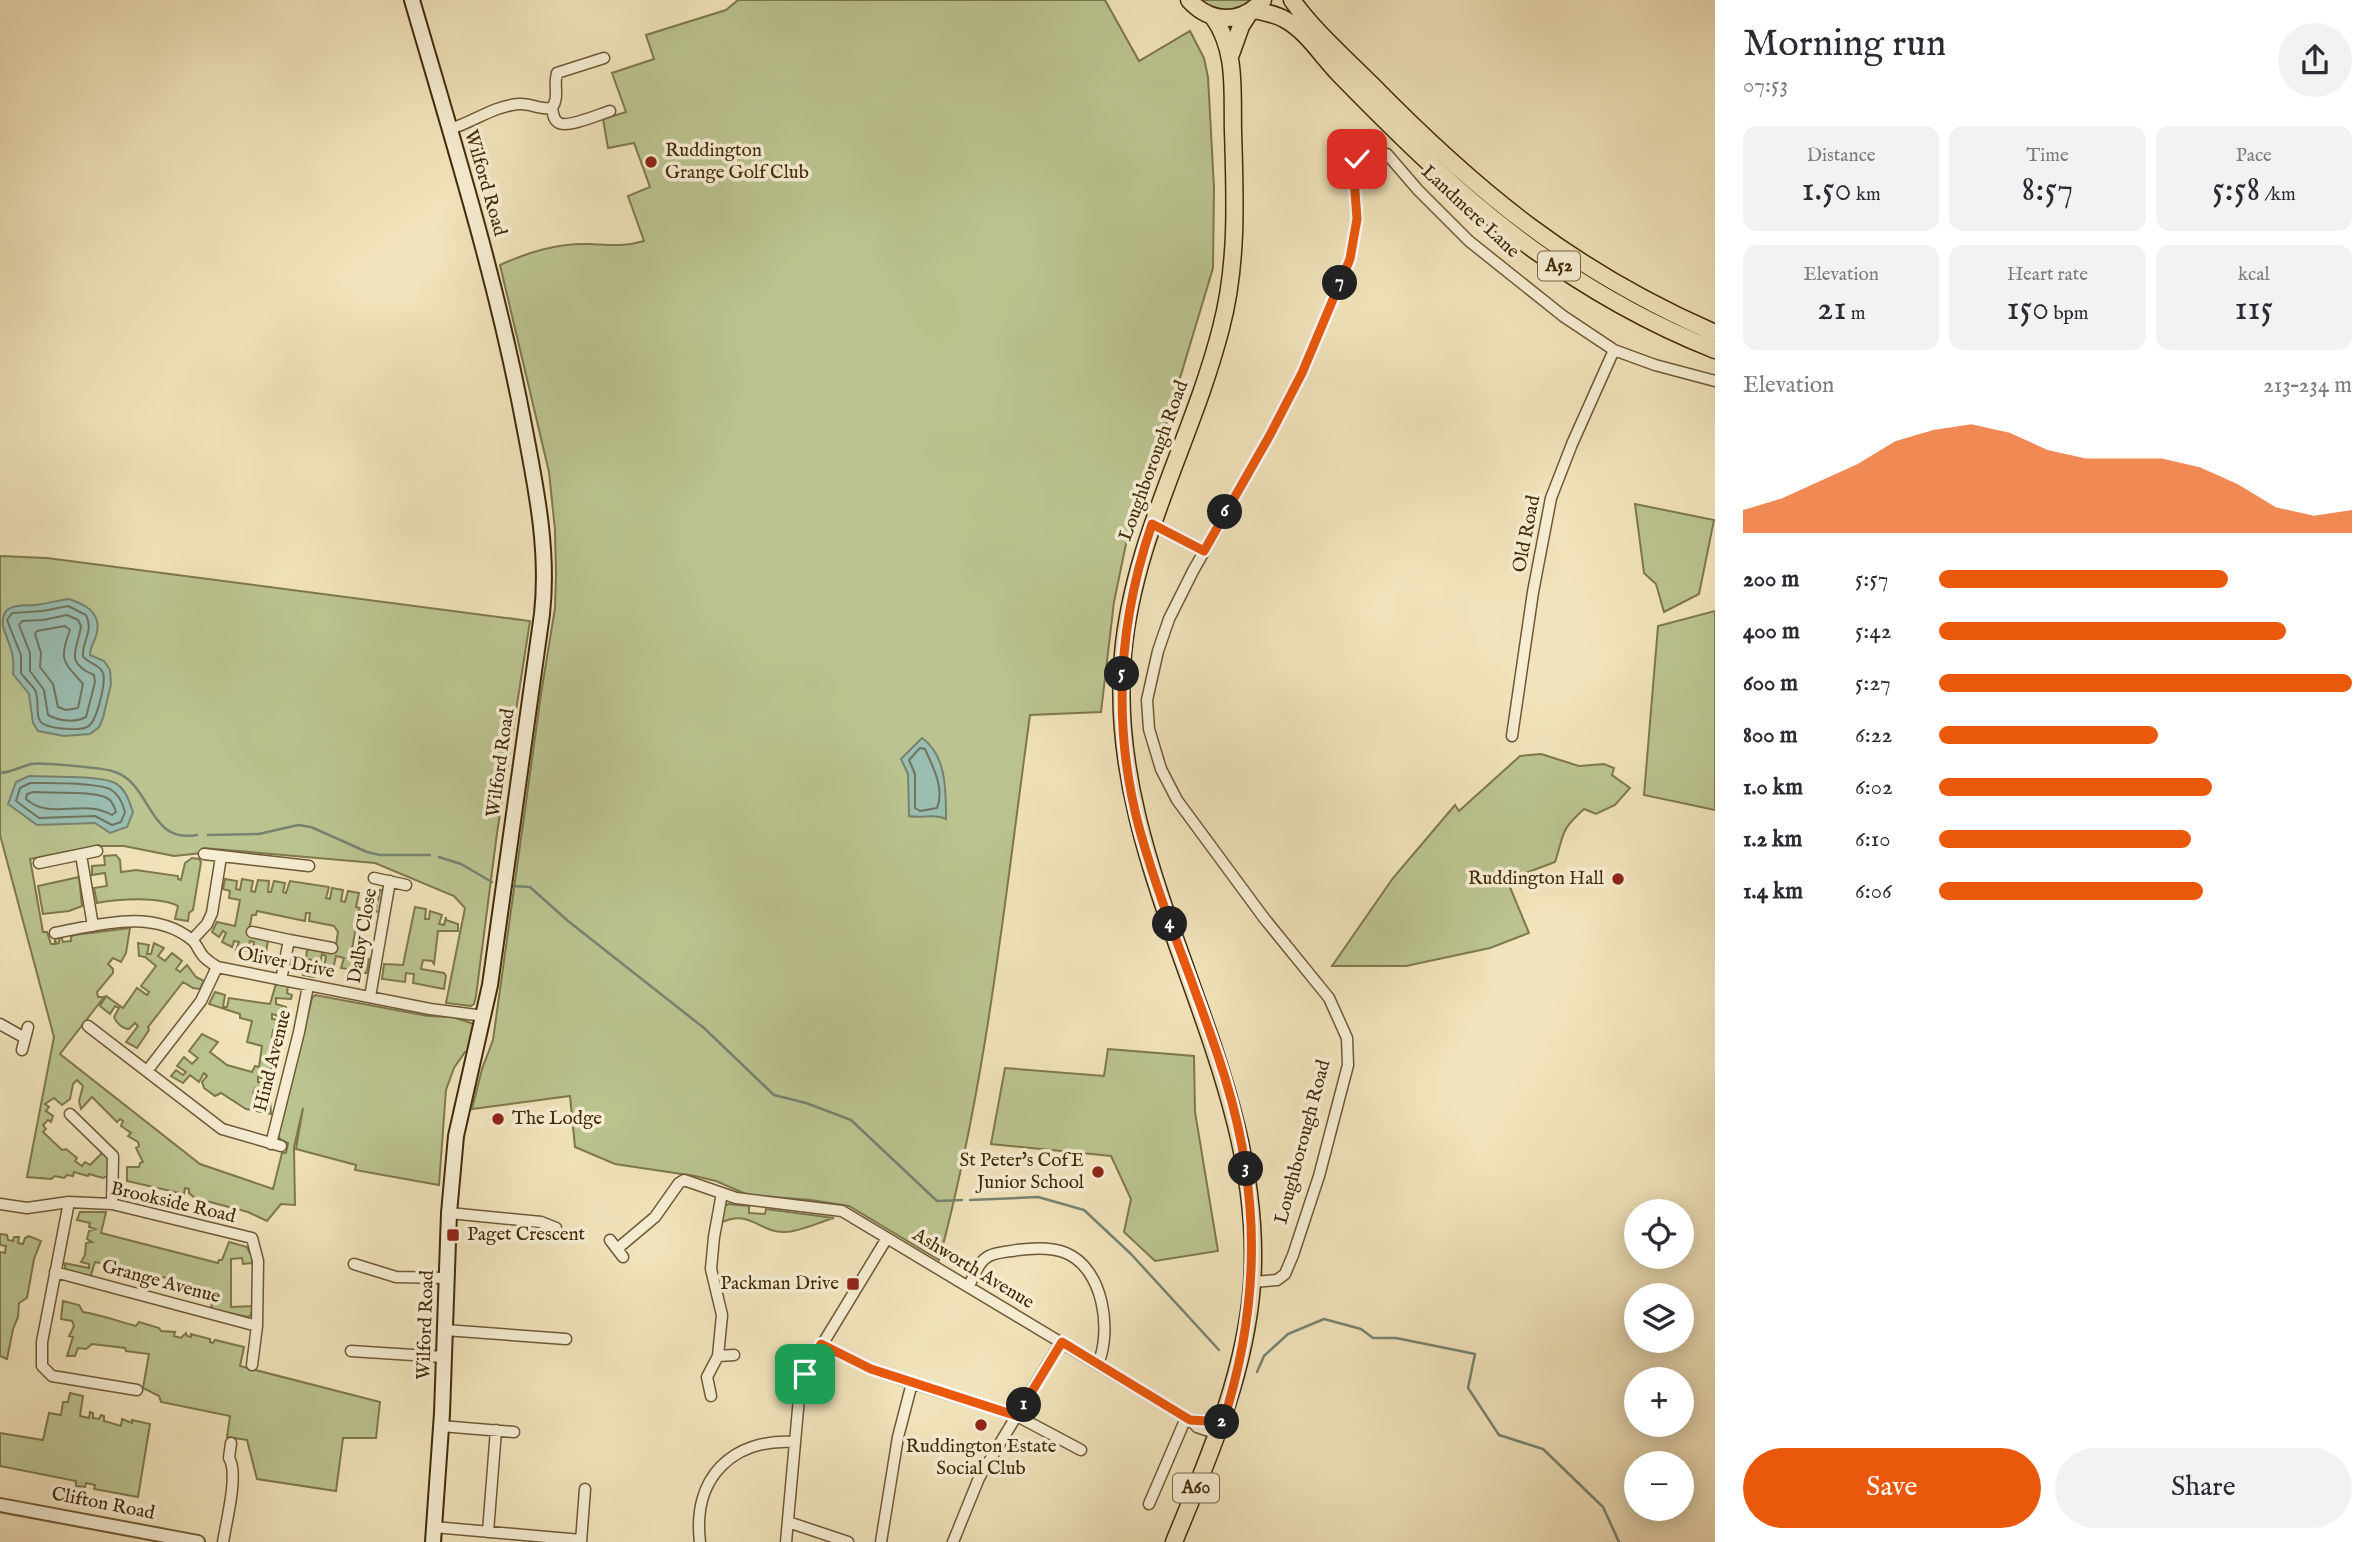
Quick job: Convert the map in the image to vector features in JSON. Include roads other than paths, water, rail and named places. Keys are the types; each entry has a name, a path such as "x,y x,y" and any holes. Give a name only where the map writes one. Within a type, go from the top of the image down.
{"main road":[{"name":"Wilford Road","path":"412,0 491,277 515,379 536,489 545,564 540,627 490,985 457,1127 449,1213 441,1426 433,1535"},
{"path":"1189,0 1196,8 1213,17"},
{"name":"A52","path":"1292,0 1431,145 1515,216 1618,286 1715,333"},
{"name":"A52","path":"1213,17 1236,18 1256,7 1297,27 1338,73 1420,155 1505,228 1578,279 1612,299 1683,337 1715,350"},
{"name":"Loughborough Road","path":"1231,57 1238,33 1256,7"},
{"name":"Loughborough Road","path":"1174,1542 1233,1390 1252,1282 1250,1202 1236,1119 1208,1028 1139,830 1125,755 1121,685 1125,633 1135,583 1152,524 1210,366 1228,295 1235,203 1231,57 1225,35 1213,17"}],"street":[{"path":"604,58 557,73 557,95 552,108 555,120 568,124 611,111"},
{"path":"450,129 488,111 521,103 544,109 552,108"},
{"path":"1346,150 1353,164"},
{"name":"Landmere Lane","path":"1353,164 1357,159 1379,152 1387,154 1418,190 1469,241 1536,295 1614,350 1655,365 1715,381"},
{"name":"Loughborough Road","path":"1252,1282 1277,1280 1285,1274 1293,1255 1319,1176 1348,1065 1348,1048 1341,1019 1329,998 1256,907 1177,800 1161,769 1149,730 1147,700 1169,619 1302,373 1352,250 1357,219 1353,164"},
{"name":"Old Road","path":"1512,736 1533,592 1551,498 1614,350"},
{"path":"1152,524 1204,551"},
{"path":"39,863 97,851"},
{"path":"204,854 309,866"},
{"path":"81,855 93,926"},
{"path":"192,940 207,924 212,913 222,857"},
{"path":"374,878 406,885"},
{"name":"Dalby Close","path":"370,997 390,881"},
{"name":"Oliver Drive","path":"55,933 131,920 151,922 192,940 205,958 217,967 308,986 484,1016"},
{"path":"253,932 332,948"},
{"path":"281,980 289,940"},
{"path":"88,1026 147,1070 201,1001 217,967"},
{"name":"Hind Avenue","path":"147,1070 222,1129 276,1145 308,986"},
{"path":"0,1024 25,1038"},
{"path":"22,1050 28,1027"},
{"path":"70,1114 113,1156 112,1204"},
{"name":"Ashworth Avenue","path":"617,1249 654,1217 684,1180 747,1200 838,1209 1062,1342 1197,1427 1220,1428"},
{"path":"710,1396 707,1377 718,1356 722,1312 711,1273 722,1193"},
{"path":"69,1202 39,1362 52,1376 137,1390"},
{"name":"Brookside Road","path":"0,1204 27,1208 69,1202 112,1204 252,1238 258,1261 257,1326 252,1365"},
{"path":"449,1213 539,1222 556,1228"},
{"path":"786,1542 801,1385 821,1344 887,1237"},
{"path":"969,1286 984,1260 992,1256 1037,1249 1058,1251 1072,1256 1088,1273 1101,1298 1105,1334 1098,1364"},
{"path":"354,1264 396,1277 446,1278"},
{"name":"Grange Avenue","path":"55,1272 257,1326"},
{"path":"445,1331 566,1339"},
{"path":"953,1542 979,1478 1062,1342"},
{"path":"821,1344 871,1369 1017,1416 1081,1450"},
{"path":"351,1351 444,1357"},
{"path":"718,1356 734,1355"},
{"path":"106,1385 108,1373"},
{"path":"881,1542 898,1437 912,1383"},
{"path":"1149,1504 1188,1419"},
{"path":"441,1426 514,1432"},
{"path":"488,1532 496,1430"},
{"path":"700,1542 698,1518 702,1499 709,1482 723,1464 740,1451 754,1445 769,1441 795,1442"},
{"path":"223,1542 233,1476 233,1464 225,1457 231,1443"},
{"path":"433,1535 488,1532 581,1541 585,1489"},
{"name":"Clifton Road","path":"0,1504 198,1542"},
{"path":"788,1522 848,1542"}],"water":[{"path":"69,599 86,606 94,614 98,625 90,655 104,661 110,670 111,684 99,727 90,734 64,736 38,731 33,723 29,694 13,674 12,654 3,626 3,617 15,606"},
{"path":"922,738 930,745 941,764 946,819 937,816 909,816 908,774 901,759"},
{"path":"29,776 86,778 115,783 124,792 133,812 127,827 110,833 95,823 37,825 8,804 16,782"}],"waterway":[{"path":"0,773 31,764 112,771 125,777 135,787 159,822 168,830 180,835 197,835"},
{"path":"208,835 259,834 298,825 311,827 367,852 380,855 430,855"},
{"path":"439,857 461,864 492,882"},
{"path":"513,886 530,887 568,921 704,1028 774,1095 806,1103 851,1120 937,1201 962,1200"},
{"path":"970,1200 1038,1197 1084,1210 1131,1254 1219,1350"},
{"path":"1257,1372 1264,1356 1288,1334 1324,1319 1361,1329 1373,1338 1396,1338 1475,1354 1468,1388 1499,1435 1543,1449 1603,1507 1619,1542"}],"place":[{"name":"Ruddington Grange Golf Club","path":"651,162"},
{"name":"Ruddington Hall","path":"1618,879"},
{"name":"The Lodge","path":"498,1119"},
{"name":"St Peter's CofE Junior School","path":"1098,1172"},
{"name":"Paget Crescent","path":"453,1235"},
{"name":"Packman Drive","path":"853,1284"},
{"name":"Ruddington Estate Social Club","path":"981,1425"}]}
